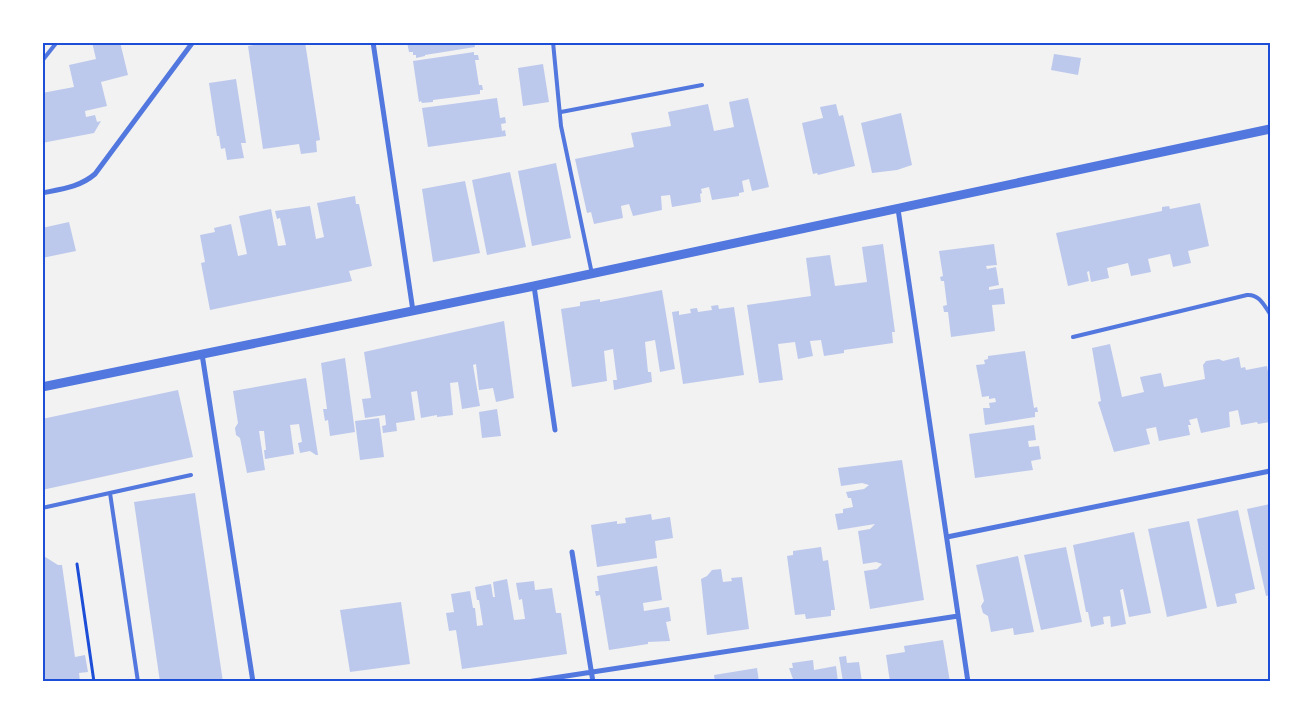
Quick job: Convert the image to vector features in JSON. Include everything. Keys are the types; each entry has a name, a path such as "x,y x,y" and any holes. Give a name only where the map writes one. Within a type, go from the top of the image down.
{"street":[{"path":"42,193 77,186 86,182 95,174 193,42"},
{"path":"373,42 412,311"},
{"path":"42,387 592,274 1270,129"},
{"path":"898,209 968,682"},
{"path":"534,286 555,430"},
{"path":"202,354 253,682"},
{"path":"947,537 1270,471"},
{"path":"572,552 593,682"},
{"path":"527,682 958,616"}],"lane":[{"path":"42,61 57,42"},
{"path":"553,42 561,126 592,274"},
{"path":"561,112 702,85"},
{"path":"1073,336 1247,294 1259,298 1270,314"},
{"path":"42,508 192,475"},
{"path":"110,493 138,682"}],"path":[{"path":"77,564 94,682"}],"building":[{"path":"92,42 120,42 128,75 101,82 107,106 85,111 86,117 95,115 97,122 101,121 94,133 42,143 42,93 74,87 69,65 96,59"},
{"path":"268,42 305,42 320,140 316,141 317,152 301,154 299,144 263,149 248,46"},
{"path":"407,42 474,42 475,47 416,58 413,52 409,52"},
{"path":"474,52 474,55 478,55 479,60 475,60 479,85 482,85 483,90 480,90 480,94 433,100 433,102 419,102 413,61"},
{"path":"1054,54 1081,58 1078,75 1051,70"},
{"path":"543,64 549,102 523,106 518,68"},
{"path":"236,79 246,143 241,143 244,158 227,160 225,148 221,149 219,136 217,136 209,83"},
{"path":"497,98 500,118 505,117 506,123 501,124 502,131 505,130 506,136 428,147 422,108"},
{"path":"748,98 769,187 752,191 749,179 742,181 744,192 739,193 739,196 712,200 709,187 701,189 701,202 672,207 670,195 661,196 662,210 633,216 629,204 621,206 623,218 594,224 591,212 587,213 575,159 634,147 631,133 671,126 668,112 708,104 714,131 734,127 729,102"},
{"path":"836,104 839,116 843,115 855,166 818,175 817,173 813,174 802,123 823,118 820,107"},
{"path":"901,113 912,165 897,170 872,173 861,123"},
{"path":"556,163 571,238 532,246 518,171"},
{"path":"510,172 526,247 487,255 472,180"},
{"path":"465,181 480,253 433,262 422,189"},
{"path":"355,196 356,204 359,204 372,266 349,271 352,281 210,310 201,263 205,262 200,235 215,232 214,228 231,224 238,256 247,254 239,216 271,209 278,246 286,245 280,218 277,219 275,211 310,206 316,239 324,237 317,203"},
{"path":"1200,203 1209,246 1188,251 1191,263 1173,267 1170,254 1148,259 1151,272 1131,276 1128,263 1107,268 1109,278 1091,282 1089,271 1087,272 1089,281 1068,286 1056,233 1162,211 1162,207 1169,206 1170,209"},
{"path":"69,222 76,251 42,258 42,228"},
{"path":"883,244 895,332 892,332 893,343 844,350 844,353 824,356 821,340 810,341 813,356 798,359 795,342 778,344 783,380 759,383 747,305 811,296 806,258 830,255 835,286 867,282 862,247"},
{"path":"994,244 997,265 986,266 987,269 996,267 999,285 989,287 989,290 1003,288 1005,304 992,305 995,331 951,337 948,312 944,312 943,306 947,305 944,281 941,281 940,277 943,276 939,251"},
{"path":"662,290 675,369 660,372 655,340 645,342 648,372 651,372 652,382 614,390 613,380 617,380 613,349 604,351 607,381 572,387 561,309 580,306 580,302 600,299 600,302"},
{"path":"718,305 719,309 734,307 744,375 683,384 672,312 679,311 679,315 691,313 690,309 697,308 698,312 712,310 711,306"},
{"path":"504,321 514,398 496,402 493,388 479,390 476,364 473,365 480,406 462,409 458,382 450,383 453,415 421,418 417,391 411,392 415,420 396,423 397,431 383,433 382,426 386,425 385,415 365,418 362,399 371,398 364,352"},
{"path":"1110,344 1122,397 1144,392 1140,377 1161,373 1164,387 1205,379 1203,365 1206,361 1219,359 1223,361 1239,357 1241,368 1245,367 1246,370 1267,366 1270,383 1270,422 1241,425 1238,410 1229,412 1230,427 1201,433 1197,418 1189,420 1191,425 1188,425 1190,435 1159,441 1156,427 1146,429 1150,444 1114,452 1098,402 1101,401 1092,348"},
{"path":"1025,351 1034,408 1037,407 1038,412 1035,412 1035,417 985,425 983,408 990,408 989,403 996,402 995,398 989,399 989,396 982,397 976,365 985,364 984,360 988,359 988,356"},
{"path":"345,358 355,432 330,436 328,420 325,421 323,409 327,409 321,363"},
{"path":"306,378 318,455 310,451 300,453 298,443 302,442 299,424 290,425 294,454 265,459 264,431 259,431 265,470 247,473 240,438 236,435 235,428 238,423 233,391"},
{"path":"178,390 193,457 42,490 42,419"},
{"path":"497,409 501,436 482,438 479,412"},
{"path":"379,418 384,457 360,460 355,421"},
{"path":"1034,425 1036,440 1028,441 1029,447 1039,446 1041,459 1031,461 1033,470 975,478 969,434"},
{"path":"902,460 924,600 870,609 864,571 877,569 882,564 876,562 863,564 858,531 870,529 875,524 838,530 835,514 843,513 843,509 853,507 851,498 848,498 846,492 864,489 869,485 862,483 841,486 838,468"},
{"path":"195,493 223,682 160,682 134,502"},
{"path":"1270,504 1270,595 1266,596 1247,509"},
{"path":"1238,510 1255,589 1235,594 1237,603 1217,607 1197,519"},
{"path":"651,514 652,520 670,517 673,538 655,541 657,558 597,567 591,525 617,521 617,524 626,523 625,518"},
{"path":"1189,521 1207,608 1167,617 1148,529"},
{"path":"1134,532 1151,613 1129,617 1123,589 1120,590 1126,624 1111,627 1110,616 1103,617 1104,624 1091,627 1088,612 1086,612 1073,545"},
{"path":"821,547 823,561 828,560 835,610 831,610 831,616 806,619 805,614 795,615 787,556 793,555 793,551"},
{"path":"1066,547 1082,622 1041,630 1024,555"},
{"path":"42,555 58,565 62,565 75,657 85,655 88,672 79,673 80,682 42,682"},
{"path":"1018,556 1034,632 1014,635 1013,628 991,632 988,616 983,613 981,606 984,601 976,565"},
{"path":"657,566 662,600 643,603 644,611 669,607 671,621 666,622 670,641 648,642 648,644 609,650 600,595 596,596 595,591 599,591 597,576"},
{"path":"721,569 723,582 732,581 731,578 742,577 749,629 707,635 701,579 712,570"},
{"path":"507,579 514,620 525,619 522,599 519,600 516,583 534,581 535,590 552,588 556,613 561,613 567,654 462,669 456,630 449,631 446,613 454,612 451,594 470,591 473,608 475,608 477,626 483,625 475,587 491,584 493,597 495,597 493,582"},
{"path":"401,602 410,664 350,672 340,610"},
{"path":"943,640 950,682 909,682 908,680 890,682 886,655 905,652 904,646"},
{"path":"846,656 847,663 859,662 862,682 843,682 839,657"},
{"path":"813,660 814,670 836,666 838,682 794,682 789,668 793,668 792,663"},
{"path":"757,668 759,682 715,682 714,675"}]}
